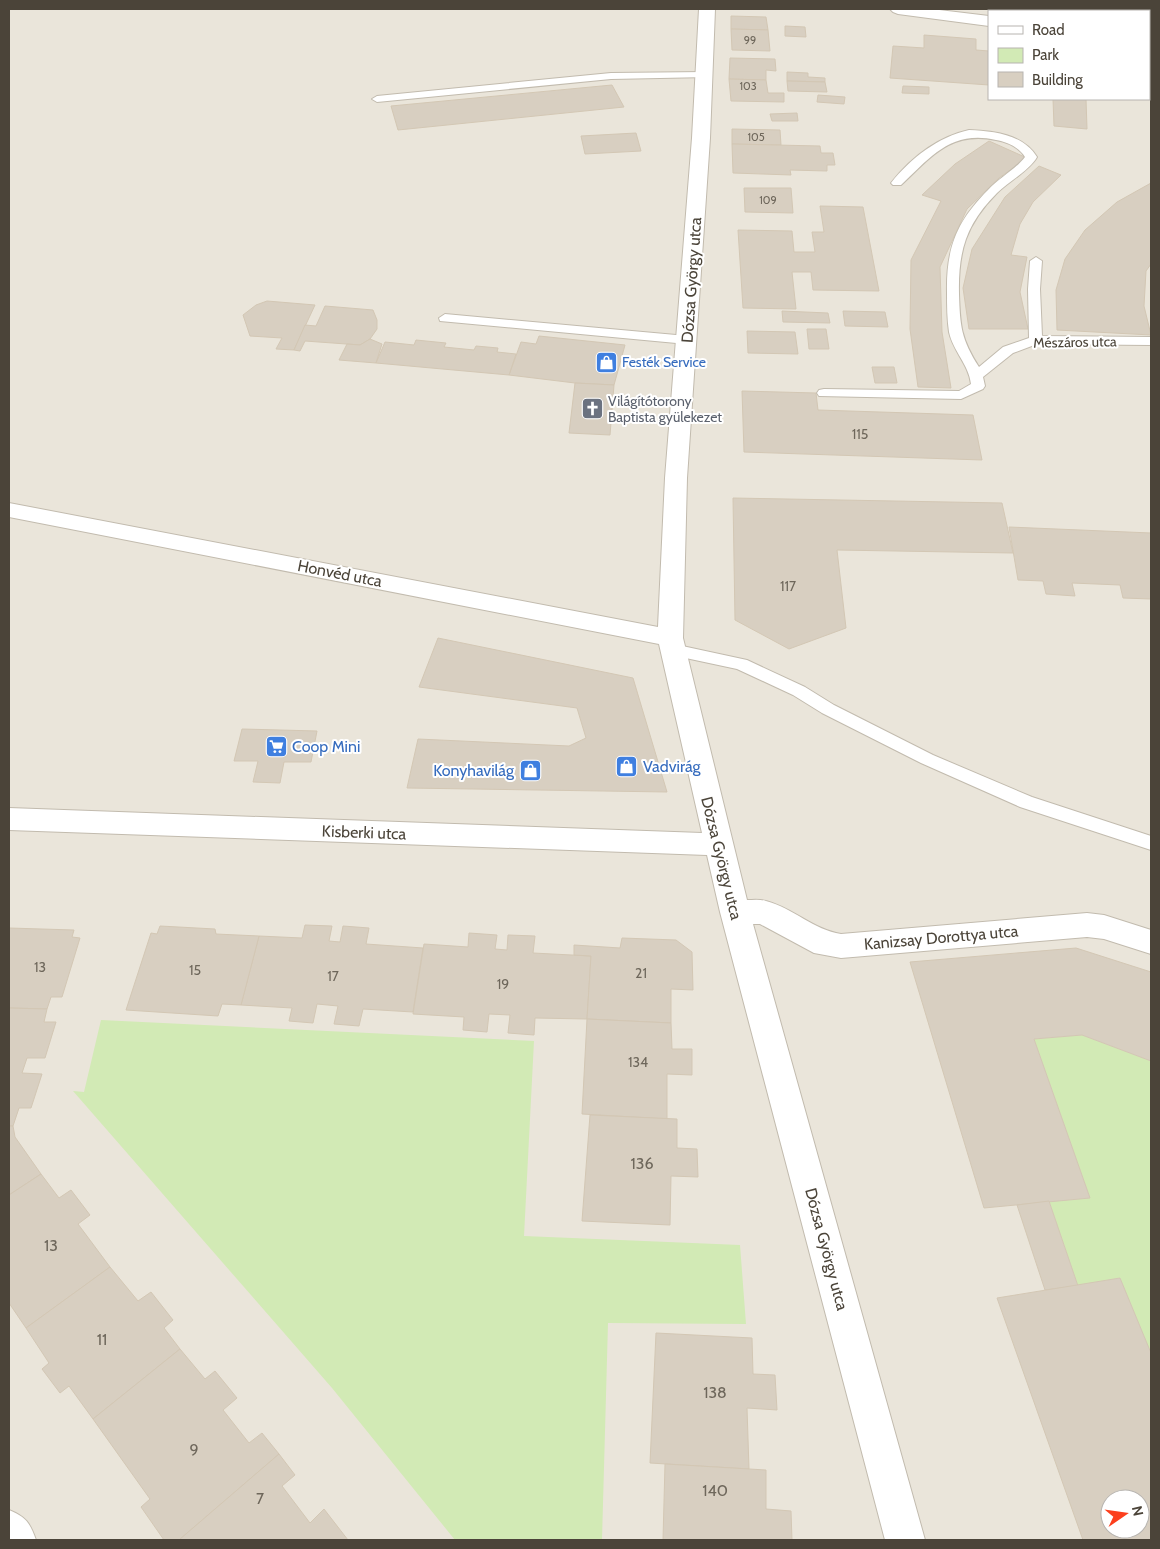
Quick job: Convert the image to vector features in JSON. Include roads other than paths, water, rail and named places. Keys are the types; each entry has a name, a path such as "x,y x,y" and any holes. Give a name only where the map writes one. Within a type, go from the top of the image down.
{"street":[{"name":"Dózsa György utca","path":"707,9 687,340 676,478 672,644 735,912 905,1540"},
{"path":"898,9 988,21"},
{"name":"Honvéd utca","path":"9,510 672,644"},
{"name":"Kisberki utca","path":"9,819 719,845"},
{"name":"Kanizsay Dorottya utca","path":"735,912 764,912 825,944 841,946 1087,925 1104,927 1151,942"},
{"path":"9,1530 16,1540"}],"lane":[{"path":"376,99 611,76 704,74"},
{"path":"897,183 929,152 949,137 957,135 996,136 1012,140 1024,148 1031,157 1029,161 998,186 981,205 960,236 954,257 953,312 959,345 978,374"},
{"path":"1036,261 1034,289 1036,340"},
{"path":"446,318 687,340"},
{"name":"Mészáros utca","path":"824,393 961,395 978,386 978,374 1008,350 1036,340 1151,341"},
{"path":"672,644 741,664 799,691 828,709 944,767 1026,802 1151,843"}],"place":[{"name":"Festék Service","path":"606,362"},
{"name":"Világítótorony Baptista gyülekezet","path":"592,409"},
{"name":"Coop Mini","path":"276,746"},
{"name":"Vadvirág","path":"627,766"},
{"name":"Konyhavilág","path":"530,770"}]}
